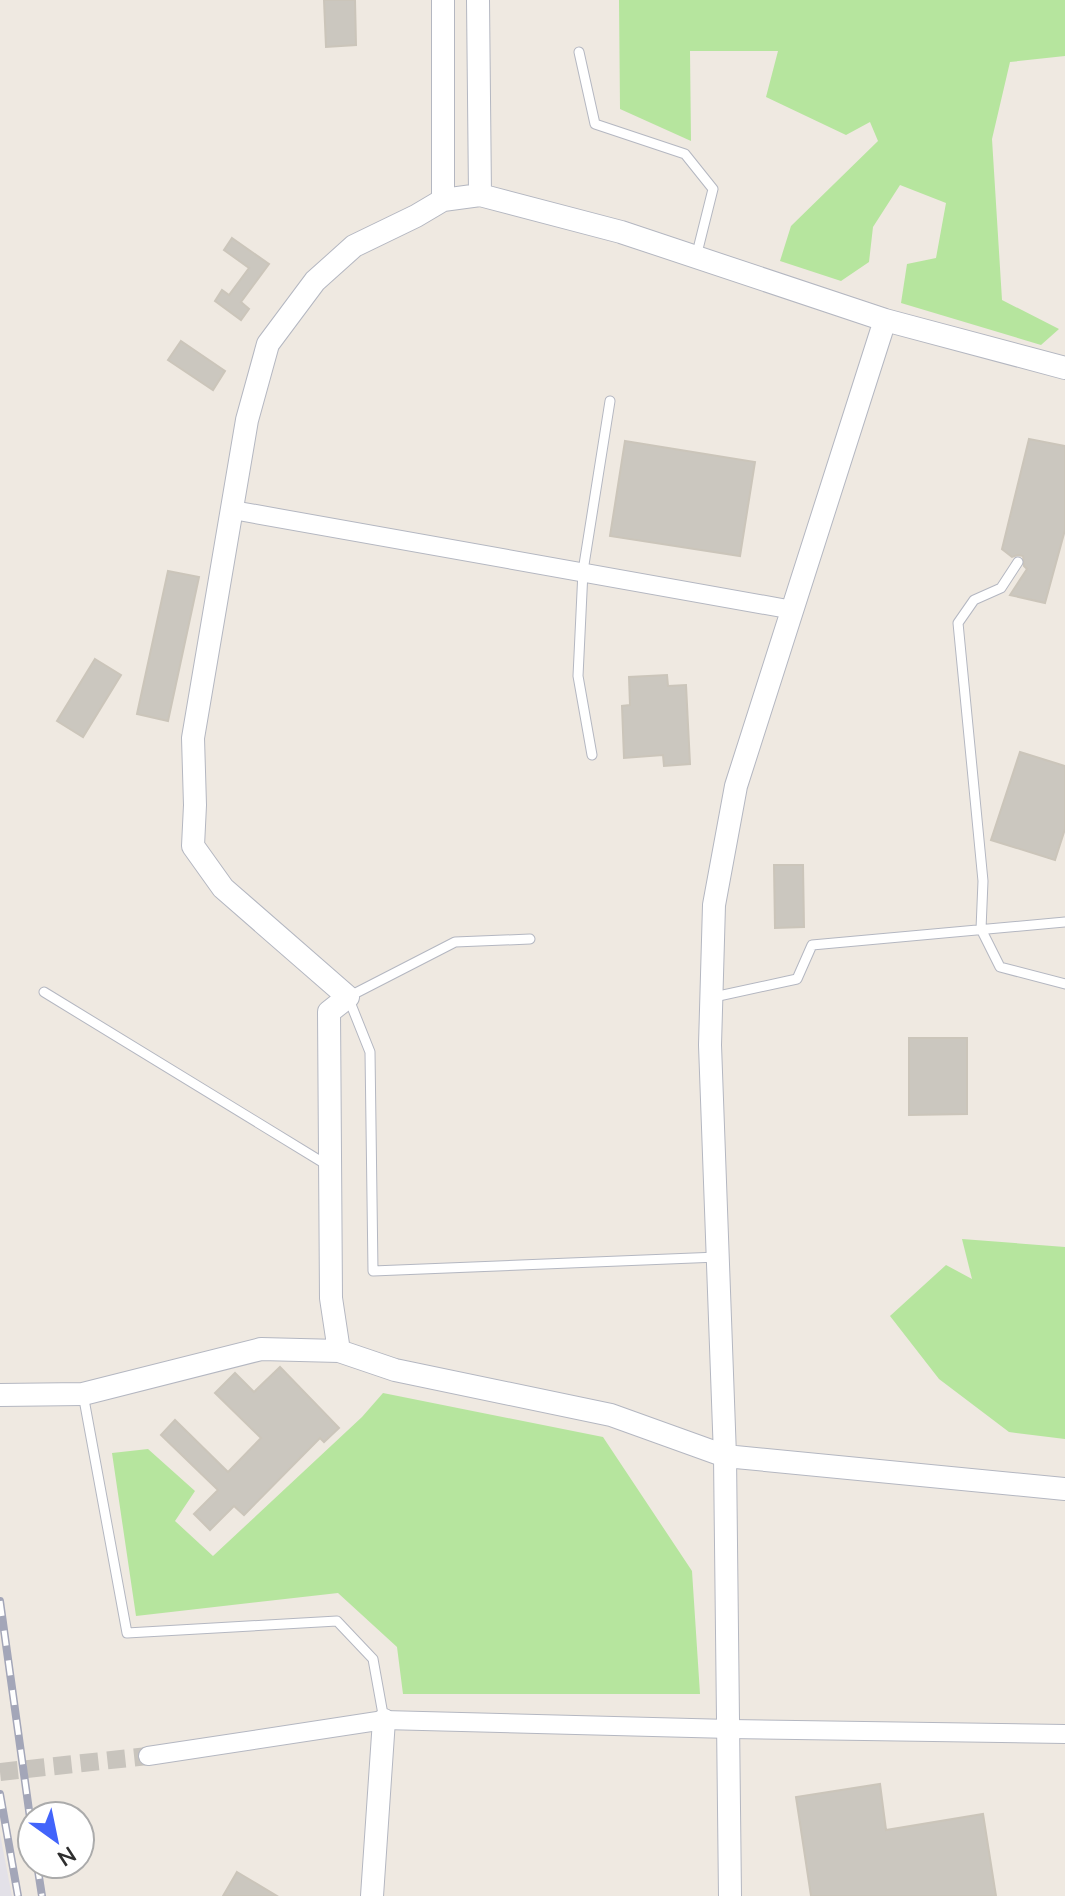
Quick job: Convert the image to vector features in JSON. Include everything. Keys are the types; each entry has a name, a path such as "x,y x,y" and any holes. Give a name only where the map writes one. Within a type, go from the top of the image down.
{"street":[{"path":"443,0 443,200"},
{"path":"478,0 480,195"},
{"path":"339,1351 331,1298 329,1012 348,997 223,888 193,846 193,738 247,420 268,344 315,281 354,246 443,200 480,195 621,232 885,320 1065,368"},
{"path":"730,1896 725,1456 710,1045 714,905 736,786 885,320"},
{"path":"233,510 793,610"},
{"path":"0,1395 83,1394 261,1349 339,1351 395,1370 611,1415 725,1456 1065,1489"},
{"path":"372,1896 384,1720"},
{"path":"148,1756 384,1720 1065,1734"}],"lane":[{"path":"579,52 595,124 685,154 713,189 696,257"},
{"path":"592,755 578,676 583,571 610,401"},
{"path":"1018,562 1001,588 974,600 958,623 983,881 981,929 1000,967 1065,984"},
{"path":"711,998 797,979 812,945 1065,922"},
{"path":"530,939 455,942 348,997 370,1052 373,1271 718,1257"},
{"path":"44,992 330,1167"},
{"path":"83,1394 127,1633 337,1621 373,1659 384,1720"}],"shaded area":[{"path":"0,1834 12,1896 0,1896"}],"green space":[{"path":"619,0 1065,0 1065,56 1010,62 992,139 1002,300 1059,329 1041,345 901,303 907,264 936,258 946,203 900,185 873,227 869,262 841,281 780,261 791,226 878,141 870,122 846,135 766,97 778,51 690,51 691,141 620,109"},
{"path":"962,1239 1065,1247 1065,1439 1009,1432 939,1379 890,1316 946,1265 972,1279"},
{"path":"383,1393 603,1437 692,1571 700,1694 403,1694 397,1647 338,1593 136,1616 112,1453 148,1449 195,1491 175,1521 213,1556 362,1417"}],"building":[{"path":"324,0 355,0 356,45 326,47"},
{"path":"232,238 269,264 241,302 249,309 241,320 215,301 222,290 229,295 249,268 224,250"},
{"path":"181,341 225,371 213,390 168,360"},
{"path":"1029,439 1065,446 1065,530 1045,603 1010,595 1027,569 1023,556 1012,557 1002,549"},
{"path":"625,441 755,462 740,556 610,536"},
{"path":"168,571 199,577 168,721 137,714"},
{"path":"95,659 121,675 83,737 57,721"},
{"path":"667,675 668,686 686,685 690,764 664,766 663,755 624,758 622,706 630,705 629,677"},
{"path":"1020,752 1065,766 1065,829 1055,860 991,840"},
{"path":"774,865 803,865 804,927 775,928"},
{"path":"909,1038 967,1038 967,1114 909,1115"},
{"path":"280,1367 339,1428 324,1442 320,1438 244,1515 234,1506 210,1530 194,1514 218,1490 161,1435 175,1420 228,1472 261,1438 215,1393 235,1373 254,1392"},
{"path":"880,1784 886,1830 983,1814 996,1896 811,1896 796,1797"},
{"path":"237,1872 277,1896 223,1896"}],"tunnel":[{"path":"0,1772 148,1756"}],"railway":[{"path":"0,1601 28,1800"},
{"path":"0,1794 18,1896"},
{"path":"40,1880 42,1896"}]}
